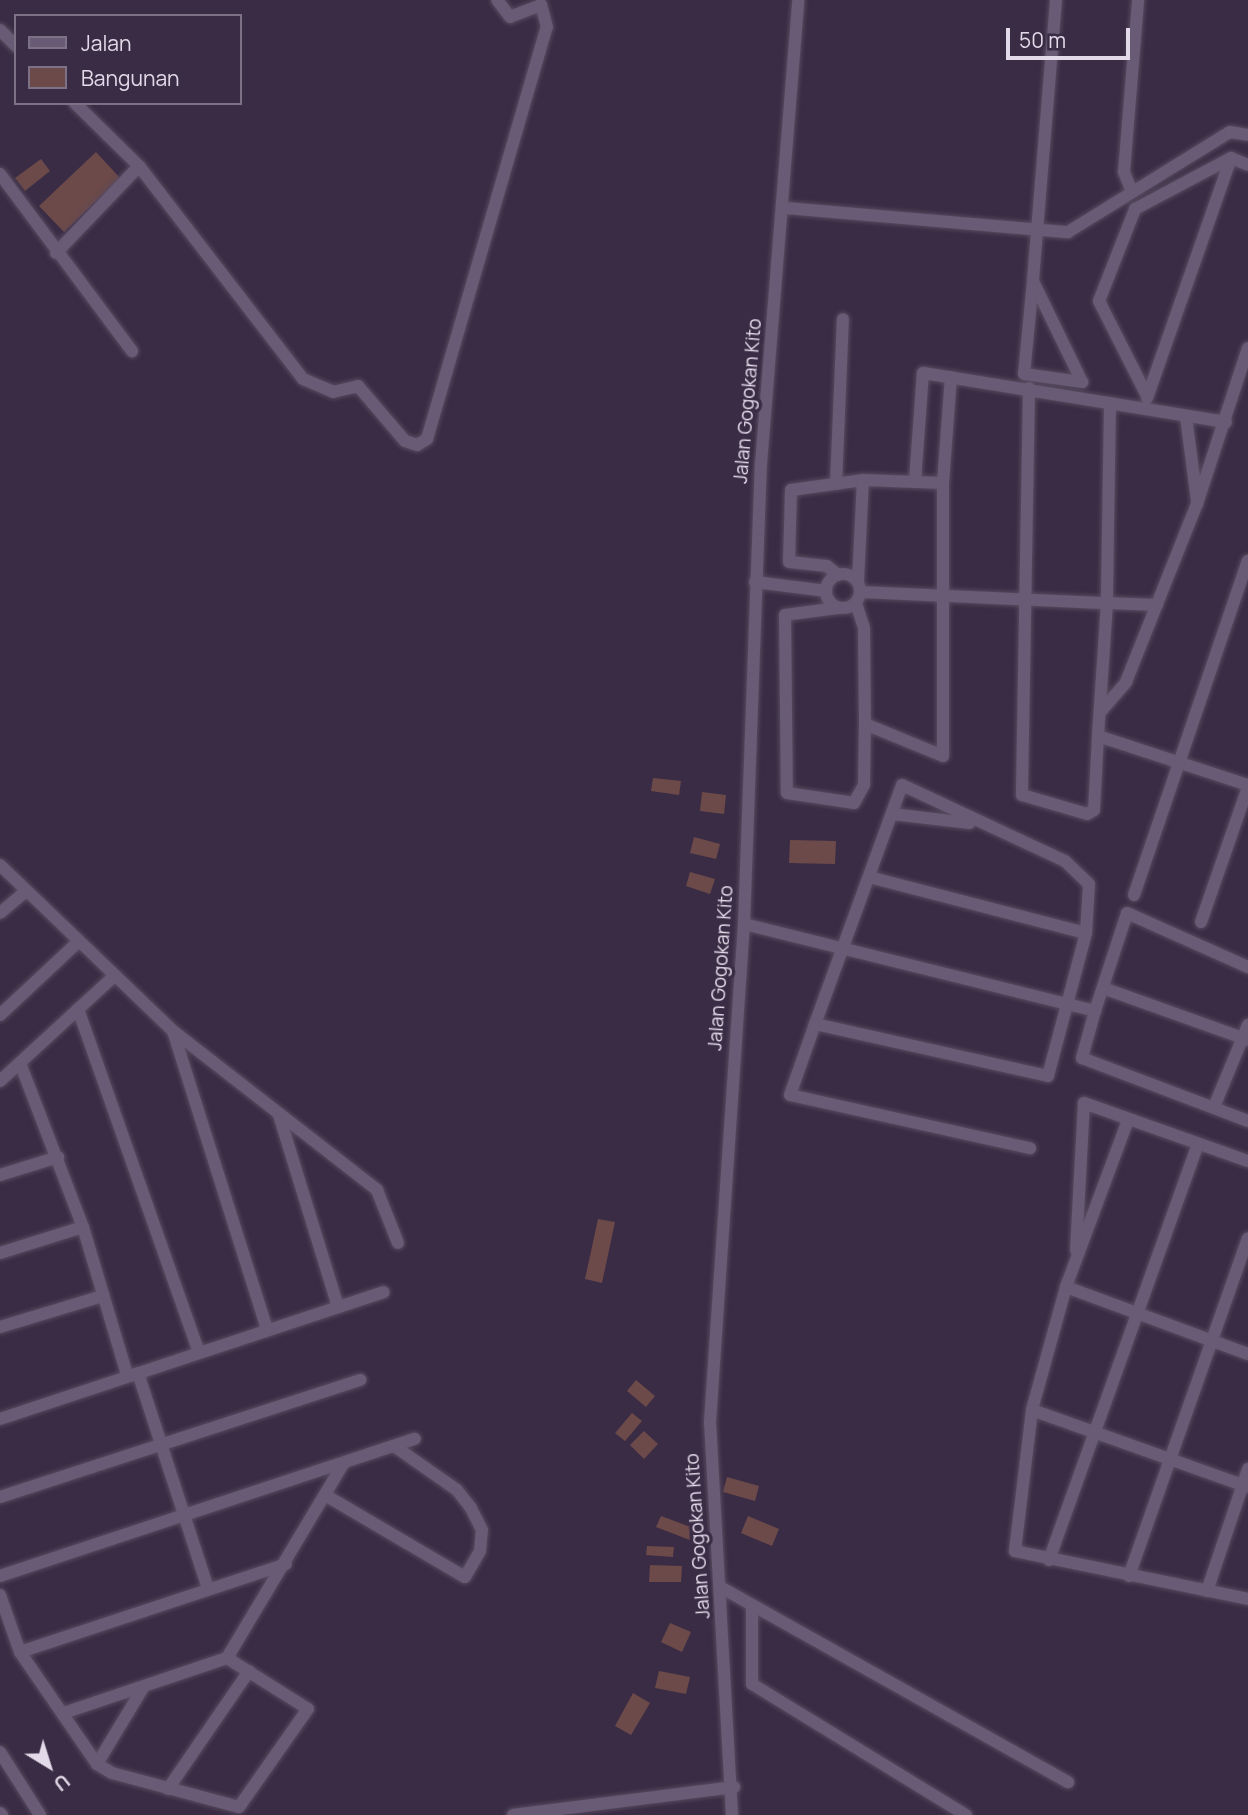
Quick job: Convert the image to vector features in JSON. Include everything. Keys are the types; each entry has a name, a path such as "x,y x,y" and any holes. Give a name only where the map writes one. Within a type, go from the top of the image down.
{"street":[{"path":"77,105 139,166 303,379 333,392 358,386 405,441 417,445 427,439 547,27 541,5 510,18 497,0"},
{"name":"Jalan Gogokan Kito","path":"732,1815 734,1787 710,1422 744,924 755,582 786,208 798,0"},
{"path":"1033,281 1083,382 1024,374 1033,281 1040,229 1056,0"},
{"path":"1132,192 1124,172 1138,0"},
{"path":"0,30 14,44"},
{"path":"786,208 1068,232 1230,132 1248,135"},
{"path":"1231,158 1248,165"},
{"path":"1148,408 1146,394 1099,301 1135,209 1231,158"},
{"path":"1146,394 1231,158"},
{"path":"55,253 139,166"},
{"path":"0,174 55,253 132,351"},
{"path":"836,484 843,319"},
{"path":"1102,711 1126,682 1157,605 1197,504 1248,348"},
{"path":"915,481 923,373 1029,388 1226,422"},
{"path":"865,724 943,756 943,483 951,377"},
{"path":"1029,388 1023,795 1087,814 1094,810 1102,711 1107,603 1110,403"},
{"path":"1186,417 1197,504"},
{"path":"858,592 838,608 785,615 787,793 858,801 865,724 864,628 858,592 863,481"},
{"path":"943,483 863,481 791,490 789,562 827,566 858,592 1157,605"},
{"path":"1134,895 1177,759 1243,593 1248,561"},
{"path":"826,591 838,575"},
{"path":"755,582 826,591 838,608"},
{"path":"1098,736 1177,759 1248,786 1201,922"},
{"path":"815,1024 1048,1076 1086,933 1090,884 1065,861 976,824 901,785 843,951 815,1024 790,1095 1030,1148"},
{"path":"892,814 976,824"},
{"path":"0,865 112,978 173,1031 377,1190 398,1243"},
{"path":"869,877 1086,933"},
{"path":"0,914 26,891"},
{"path":"1248,967 1127,914 1082,1058 1248,1121"},
{"path":"744,924 843,951 1095,1011"},
{"path":"0,1015 78,942"},
{"path":"0,1081 112,978"},
{"path":"1103,988 1246,1034 1214,1107"},
{"path":"78,1009 199,1352"},
{"path":"173,1031 267,1330"},
{"path":"20,1063 83,1227 103,1296 162,1446 208,1589"},
{"path":"1076,1256 1074,1194 1084,1103 1248,1161"},
{"path":"279,1115 338,1307"},
{"path":"1128,1120 1066,1287 1032,1410 1012,1537 1016,1551 1049,1560 1248,1599"},
{"path":"1049,1560 1198,1144"},
{"path":"0,1175 58,1157"},
{"path":"0,1253 83,1227"},
{"path":"1129,1576 1248,1238"},
{"path":"1066,1287 1248,1354"},
{"path":"0,1419 384,1292"},
{"path":"0,1327 103,1296"},
{"path":"0,1497 360,1380"},
{"path":"1032,1410 1245,1486"},
{"path":"0,1576 415,1439"},
{"path":"325,1495 465,1577 481,1550 482,1530 471,1507 457,1490 394,1446"},
{"path":"64,1713 227,1658 286,1564 343,1464"},
{"path":"1207,1591 1245,1486 1248,1469"},
{"path":"20,1652 286,1564"},
{"path":"722,1588 1068,1782"},
{"path":"0,1595 20,1652 97,1764 169,1789 239,1807 306,1716 305,1703 227,1658"},
{"path":"752,1606 752,1684 966,1815"},
{"path":"169,1789 249,1671"},
{"path":"97,1764 144,1686"},
{"path":"0,1752 40,1815"},
{"path":"513,1815 734,1787"}],"building":[{"path":"96,152 120,178 64,232 39,206"},
{"path":"41,159 50,171 25,191 15,178"},
{"path":"653,778 681,781 679,795 651,791"},
{"path":"702,792 726,795 724,814 700,811"},
{"path":"694,837 720,844 716,859 690,853"},
{"path":"790,840 836,841 835,864 789,863"},
{"path":"690,872 715,879 710,894 686,886"},
{"path":"598,1219 615,1222 602,1283 585,1279"},
{"path":"636,1380 655,1396 646,1407 627,1391"},
{"path":"632,1413 642,1421 625,1441 615,1433"},
{"path":"644,1431 658,1444 644,1459 630,1445"},
{"path":"727,1477 759,1486 755,1501 723,1492"},
{"path":"661,1516 699,1530 695,1542 656,1527"},
{"path":"748,1516 779,1529 772,1546 741,1533"},
{"path":"647,1546 674,1547 673,1557 646,1555"},
{"path":"650,1565 682,1566 681,1582 649,1582"},
{"path":"670,1623 691,1632 682,1652 661,1642"},
{"path":"659,1671 690,1677 686,1694 655,1688"},
{"path":"633,1693 650,1703 631,1735 615,1726"}]}
